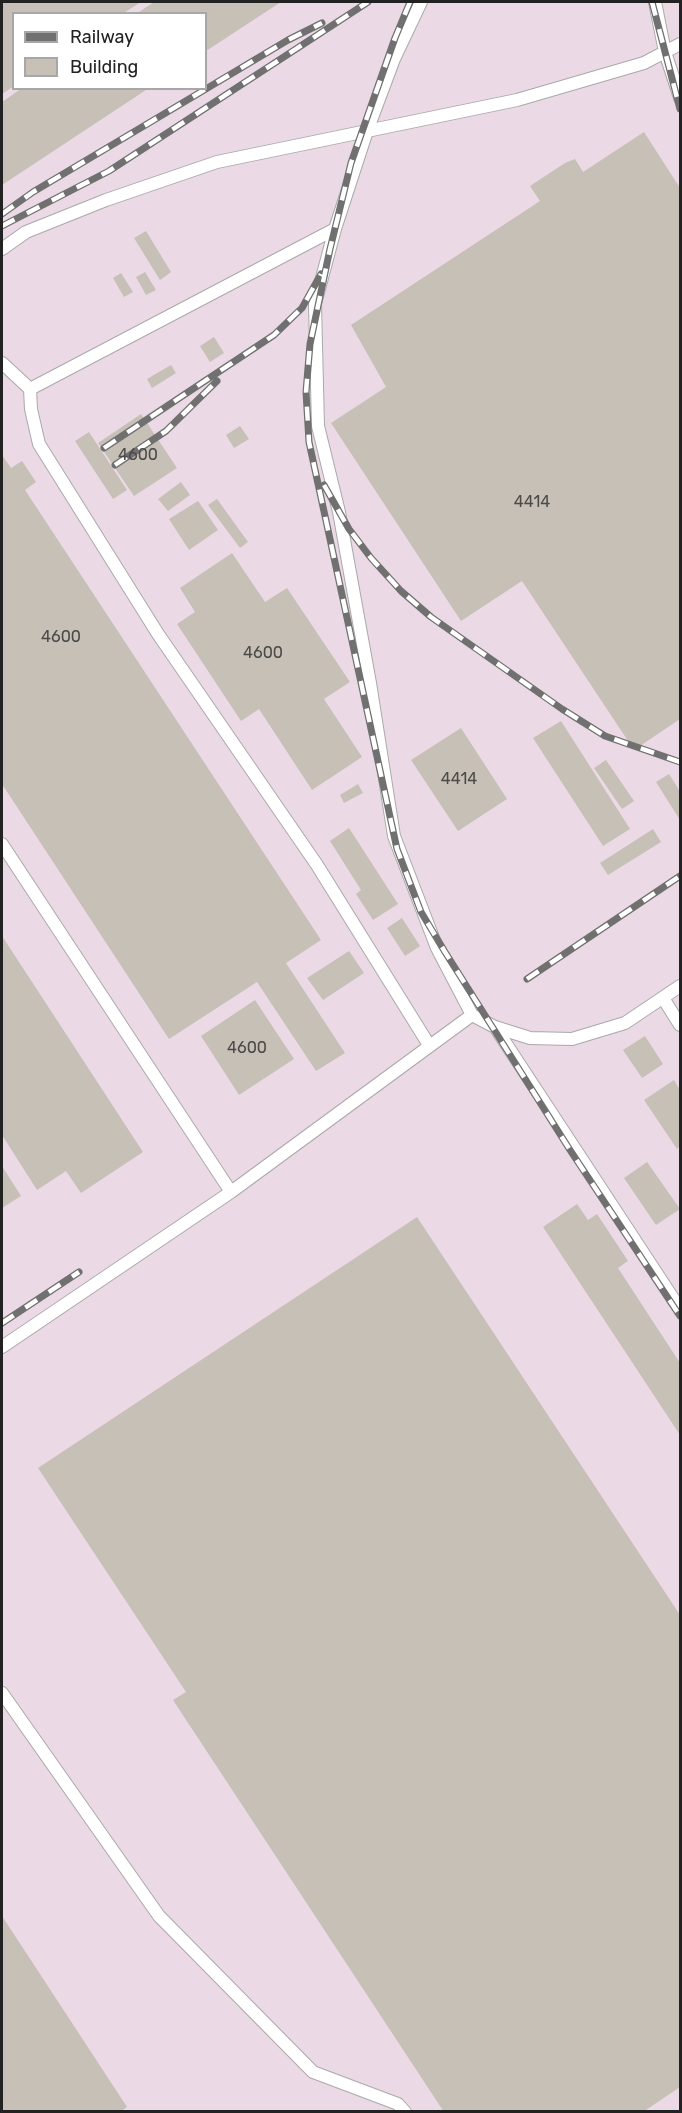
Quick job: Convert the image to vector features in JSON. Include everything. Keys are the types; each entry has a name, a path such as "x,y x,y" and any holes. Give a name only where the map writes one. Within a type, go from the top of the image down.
{"lane":[{"path":"421,2 394,59 367,131 335,229 315,304 318,426 343,535 370,683 394,837 437,948 472,1015 495,1027 530,1038 572,1039 625,1023 681,986"},
{"path":"655,2 665,52 681,98"},
{"path":"2,249 26,232 106,200 217,162 517,100 644,63 681,44"},
{"path":"30,389 335,229"},
{"path":"2,363 30,389 31,409 39,444 158,634 316,865 429,1046"},
{"path":"2,844 231,1192"},
{"path":"663,998 681,1025"},
{"path":"2,1347 231,1192 472,1015"},
{"path":"495,1027 681,1308"},
{"path":"2,1693 159,1916 313,2073 398,2104 405,2112"}],"shaded area":[{"path":"2,2 680,2 680,2111 2,2111"}],"building":[{"path":"2,2 141,2 125,12 12,12 12,87 2,94"},
{"path":"154,2 281,2 207,50 207,12 139,12"},
{"path":"19,90 146,90 2,185 2,102"},
{"path":"644,132 680,188 680,719 634,750 522,581 461,621 331,423 386,387 351,325 540,201 530,186 575,159 583,172"},
{"path":"146,231 171,272 160,280 134,238"},
{"path":"145,272 156,290 146,295 136,277"},
{"path":"121,273 133,292 124,297 113,278"},
{"path":"214,337 224,353 210,362 200,346"},
{"path":"171,365 176,373 152,388 147,379"},
{"path":"141,414 177,468 134,496 98,443"},
{"path":"240,426 249,439 234,448 226,435"},
{"path":"89,432 127,490 113,499 75,441"},
{"path":"2,455 11,468 22,461 36,482 25,490 321,940 286,963 345,1053 316,1071 257,982 169,1039 2,784"},
{"path":"181,482 190,495 168,511 158,499"},
{"path":"217,499 248,542 240,548 208,505"},
{"path":"198,501 218,530 189,550 169,519"},
{"path":"232,553 265,602 287,588 350,682 324,699 362,757 312,790 259,709 241,721 177,624 195,612 180,588"},
{"path":"561,721 630,829 603,846 533,738"},
{"path":"461,728 507,799 458,831 411,760"},
{"path":"606,760 634,801 622,809 594,768"},
{"path":"669,774 680,789 680,820 656,782"},
{"path":"358,784 363,793 344,803 340,795"},
{"path":"349,828 398,904 373,920 356,894 361,890 330,841"},
{"path":"653,829 661,842 608,875 600,863"},
{"path":"402,918 420,946 405,956 387,928"},
{"path":"2,936 143,1152 81,1193 66,1171 37,1190 2,1135"},
{"path":"349,951 364,973 323,1000 307,978"},
{"path":"255,1000 294,1059 239,1095 201,1036"},
{"path":"645,1036 663,1064 642,1078 623,1050"},
{"path":"674,1080 680,1090 680,1146 677,1149 644,1100"},
{"path":"647,1162 680,1209 656,1225 624,1178"},
{"path":"2,1166 21,1196 2,1208"},
{"path":"577,1204 588,1220 597,1214 628,1261 618,1268 680,1363 680,1435 543,1227"},
{"path":"417,1217 680,1615 680,2087 643,2112 444,2112 173,1700 186,1692 38,1468"},
{"path":"2,1916 127,2107 120,2112 2,2112"}],"railway":[{"path":"2,226 109,171 368,2"},
{"path":"410,2 351,163 330,249 310,344 306,392 309,442 397,849 421,912 570,1150 680,1316"},
{"path":"652,2 680,109"},
{"path":"207,88 288,40 322,23"},
{"path":"2,214 33,192 204,90"},
{"path":"104,448 274,335 302,308 321,274"},
{"path":"115,465 166,431 217,381"},
{"path":"324,485 349,529 371,558 401,591 431,617 562,709 605,736 680,762"},
{"path":"527,979 680,876"},
{"path":"2,1323 79,1272"}]}
